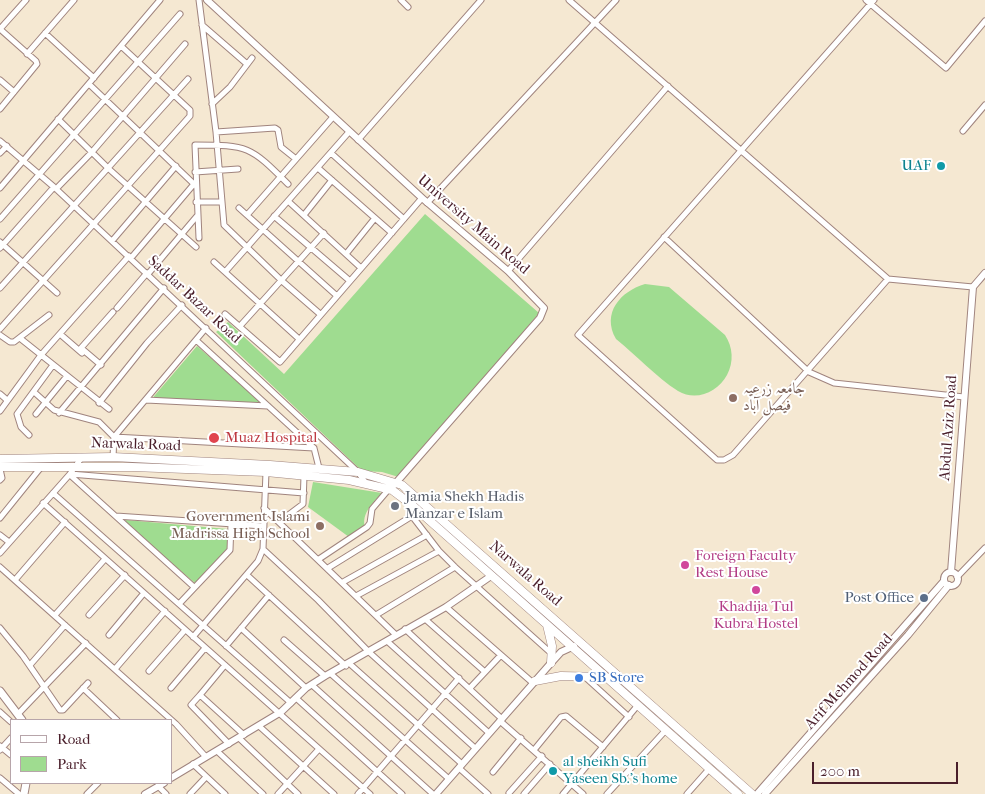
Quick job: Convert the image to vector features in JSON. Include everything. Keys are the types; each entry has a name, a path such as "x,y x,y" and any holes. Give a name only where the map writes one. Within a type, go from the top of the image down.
{"main road":[{"name":"Narwala Road","path":"0,459 113,457 318,468 358,472 402,485 752,794"},
{"name":"Narwala Road","path":"0,468 77,465 266,472 366,482 389,489 412,505 738,794"},
{"path":"547,625 553,658"},
{"path":"534,682 561,676 606,677"},
{"path":"0,691 20,717"}],"street":[{"path":"0,109 37,64 0,29 26,0"},
{"path":"27,54 74,0"},
{"path":"0,188 160,0"},
{"path":"199,0 216,132 220,202 224,225 246,248 320,314"},
{"name":"University Main Road","path":"207,0 424,200 508,271 542,305 545,312 389,489"},
{"path":"401,0 408,7"},
{"path":"358,140 481,0"},
{"path":"569,0 888,279 973,287 985,273"},
{"path":"226,314 280,362 404,219 596,23 616,0"},
{"path":"888,279 809,372 733,455 724,460 717,460 578,335 870,1 946,68 985,21"},
{"path":"0,219 180,14"},
{"path":"201,24 247,64"},
{"path":"46,33 94,78"},
{"path":"57,293 1,245 92,152 156,80 185,44"},
{"path":"0,328 190,116 190,110 121,46"},
{"path":"212,104 230,87 252,58"},
{"path":"0,288 74,205 142,133 188,79"},
{"path":"0,80 14,92"},
{"path":"0,411 41,355 194,184 89,84"},
{"path":"508,271 668,86"},
{"path":"963,131 984,107"},
{"path":"247,215 334,117"},
{"path":"58,119 109,169 146,200 196,247"},
{"path":"216,132 275,128 278,130 281,147 296,160"},
{"path":"225,272 350,132"},
{"name":"Saddar Bazar Road","path":"0,140 40,174 164,288 358,472 366,482"},
{"path":"199,238 196,216 195,145 231,146 253,151 288,184"},
{"path":"0,153 7,146"},
{"path":"331,153 404,219"},
{"path":"112,241 176,166"},
{"path":"318,168 392,233"},
{"path":"196,172 238,169"},
{"path":"304,215 332,180"},
{"path":"288,201 361,268"},
{"path":"196,202 220,202"},
{"path":"239,208 337,296"},
{"path":"118,308 196,216"},
{"path":"274,216 350,281"},
{"path":"346,254 376,218"},
{"path":"240,326 324,233"},
{"path":"664,237 809,372 834,383 964,397"},
{"path":"214,262 299,340"},
{"name":"Abdul Aziz Road","path":"951,572 973,287"},
{"path":"60,412 164,288"},
{"path":"99,404 147,343 182,305"},
{"path":"100,365 81,348 113,312"},
{"path":"0,335 10,342 21,339 49,315"},
{"path":"113,457 114,437 206,328"},
{"path":"60,334 94,364"},
{"path":"21,339 81,387 99,404 109,409"},
{"path":"196,340 314,448 318,468"},
{"path":"29,435 21,427 17,414 54,365"},
{"path":"36,414 67,376"},
{"path":"34,392 60,412 99,422 114,437 314,448"},
{"path":"0,394 7,400"},
{"path":"146,400 268,406"},
{"path":"0,553 70,474 82,457"},
{"path":"0,518 42,465"},
{"path":"0,468 2,478 0,480"},
{"path":"193,637 258,561 263,549 266,472"},
{"path":"70,474 304,493"},
{"path":"70,474 194,587"},
{"path":"279,522 303,504 304,476"},
{"path":"319,559 367,527 370,523 372,509 389,489"},
{"path":"53,493 226,646 402,794"},
{"path":"44,503 224,665 281,712 370,794"},
{"path":"264,508 396,635"},
{"path":"116,516 264,526"},
{"path":"328,568 412,516 439,551 553,658"},
{"path":"15,580 65,522"},
{"path":"180,604 230,550 231,524"},
{"path":"343,582 426,534"},
{"path":"0,535 9,542"},
{"path":"947,583 956,584 957,577 985,548"},
{"path":"263,549 318,600 369,652 475,748"},
{"path":"356,596 439,551"},
{"path":"55,615 105,559"},
{"path":"376,615 455,567"},
{"path":"0,568 170,719"},
{"path":"947,583 945,575 951,572 957,577"},
{"path":"89,615 125,575"},
{"path":"247,575 418,725 488,794"},
{"path":"173,775 259,726 281,712 309,687 446,607 478,587 491,576"},
{"path":"757,794 800,750 850,688 947,583"},
{"name":"Arif Mehmod Road","path":"765,794 800,750 895,650 947,583"},
{"path":"109,635 144,593"},
{"path":"226,646 269,595"},
{"path":"446,607 534,682"},
{"path":"115,669 165,611"},
{"path":"425,619 485,672"},
{"path":"30,665 65,625"},
{"path":"0,628 30,665 60,710 63,710 88,683"},
{"path":"240,628 434,794 449,780 553,658 571,647 583,643"},
{"path":"406,629 470,688 501,720 583,794"},
{"path":"149,670 185,630"},
{"path":"284,640 405,740 449,780"},
{"path":"386,641 489,733"},
{"path":"20,717 86,643"},
{"path":"889,644 895,650"},
{"path":"171,688 205,648"},
{"path":"470,688 501,655"},
{"path":"224,665 191,705 229,744"},
{"path":"583,675 629,718"},
{"path":"358,794 459,678"},
{"path":"83,688 116,719"},
{"path":"850,688 856,693"},
{"path":"200,695 298,794"},
{"path":"563,794 638,705"},
{"path":"0,712 10,721"},
{"path":"534,750 561,717 566,716 603,747"},
{"path":"172,720 206,757"},
{"path":"259,726 334,794"},
{"path":"607,794 665,731"},
{"path":"494,772 521,738"},
{"path":"278,794 319,749"},
{"path":"217,751 263,794"},
{"path":"509,793 542,756"},
{"path":"193,764 225,794"},
{"path":"524,794 550,764"},
{"path":"687,794 710,768"},
{"path":"190,794 206,777"},
{"path":"11,784 23,791"},
{"path":"87,794 97,784"},
{"path":"145,794 161,784 166,794"}],"green space":[{"path":"425,214 539,313 402,478 382,472 362,471 216,332 228,322 284,374"},
{"path":"645,284 669,287 725,335 728,340 732,360 727,375 718,386 706,394 692,396 678,391 616,339 611,320 616,304 628,292"},
{"path":"197,346 268,408 149,402"},
{"path":"313,482 382,493 366,513 365,528 349,537 308,507"},
{"path":"126,520 228,529 227,549 195,583 124,523"}],"place":[{"name":"UAF","path":"941,166"},
{"name":"جامعہ زرعیہ فیصل آباد","path":"733,398"},
{"name":"Muaz Hospital","path":"214,438"},
{"name":"Jamia Shekh Hadis Manzar e Islam","path":"395,506"},
{"name":"Government Islami Madrissa High School","path":"320,526"},
{"name":"Foreign Faculty Rest House","path":"685,565"},
{"name":"Khadija Tul Kubra Hostel","path":"756,590"},
{"name":"Post Office","path":"924,598"},
{"name":"SB Store","path":"579,678"},
{"name":"al sheikh Sufi Yaseen Sb.'s home","path":"553,771"}]}
